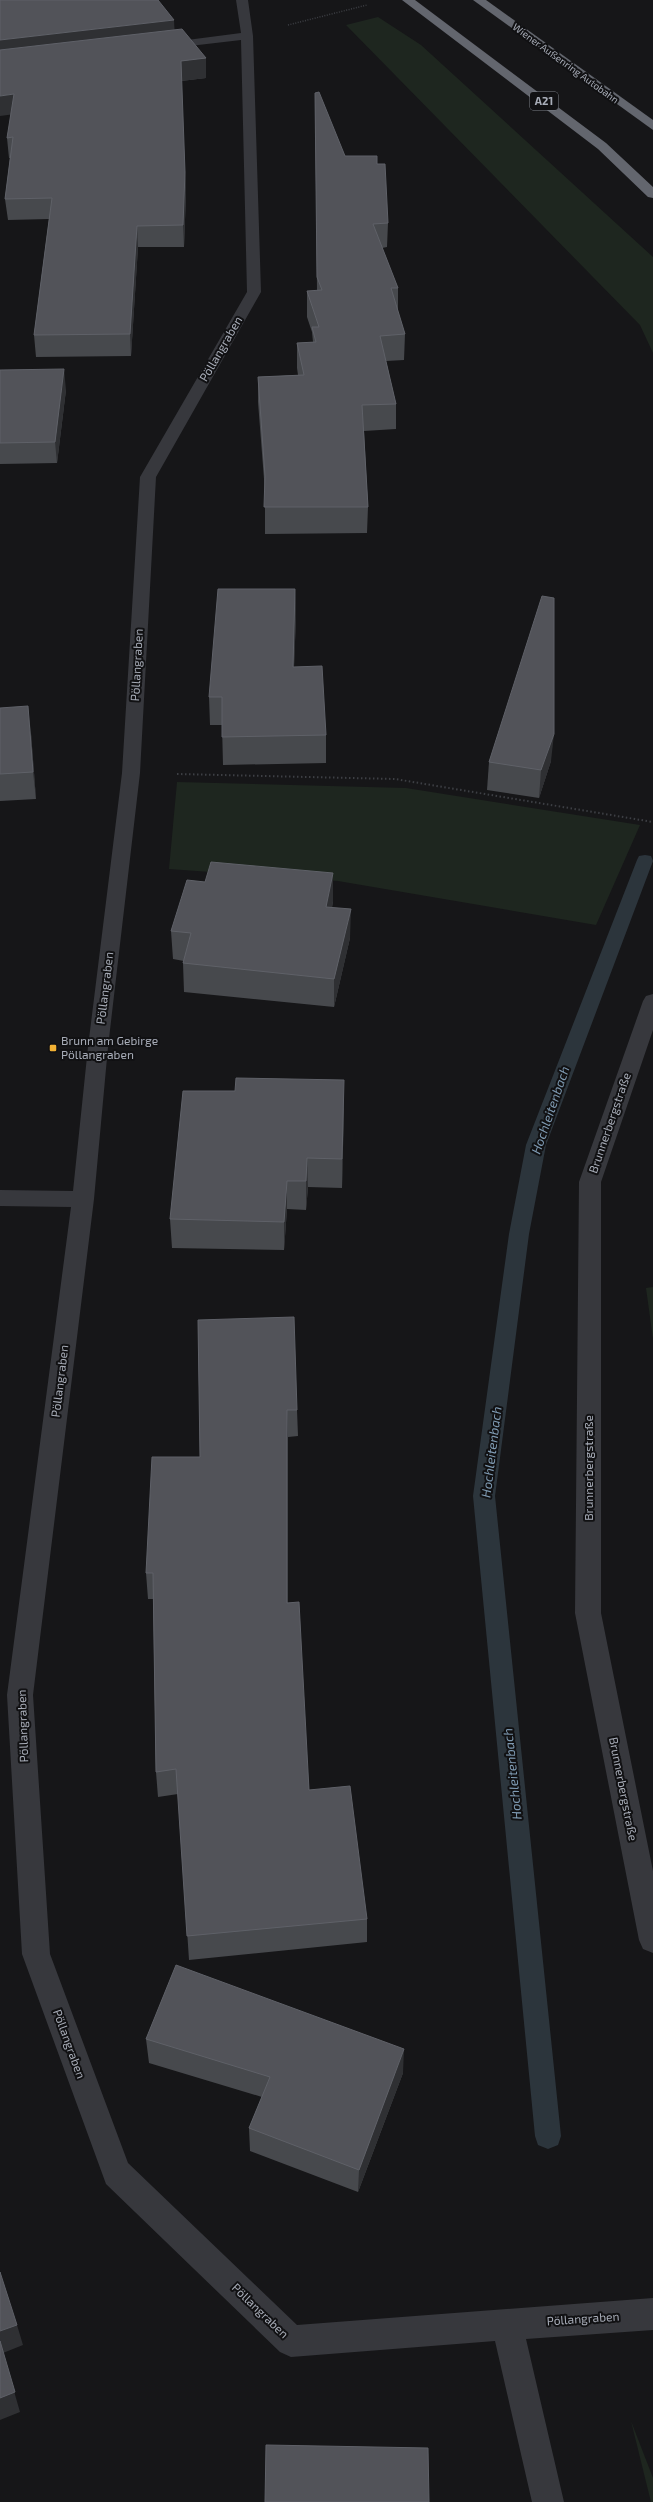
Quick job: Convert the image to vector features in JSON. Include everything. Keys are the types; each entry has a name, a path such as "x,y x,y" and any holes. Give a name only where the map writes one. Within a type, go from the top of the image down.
{"highway":[{"name":"A21","path":"408,0 429,14 602,146 653,194"},
{"name":"Wiener Außenring Autobahn","path":"483,2 653,126"}],"street":[{"name":"Pöllangraben","path":"242,0 247,36 254,292 148,477 131,773 98,1046 83,1199 20,1695 36,1954 117,2173 291,2341 653,2314"},
{"path":"154,47 247,36"},
{"name":"Brunnerbergstraße","path":"653,1001 590,1182 588,1613 653,1940"},
{"path":"0,1198 83,1199"},
{"path":"507,2325 548,2502"}],"path":[{"path":"247,36 373,4"},
{"path":"131,773 395,779 653,822"}],"shaded area":[{"path":"378,17 421,45 653,257 653,353 640,325 346,25"},
{"path":"177,782 406,788 640,825 596,925 338,881 169,869"},
{"path":"653,1287 653,1339 646,1288"},
{"path":"631,2421 653,2478 653,2502 651,2502"}],"building":[{"path":"0,0 158,0 174,20 0,40"},
{"path":"182,29 206,58 181,61 185,172 183,225 137,226 130,334 34,335 52,198 5,199 13,137 7,138 14,94 0,96 0,50"},
{"path":"319,92 345,156 377,156 377,164 385,164 388,223 373,224 398,288 391,288 405,334 380,336 396,404 362,405 368,507 264,507 265,476 258,377 304,375 297,343 316,342 312,327 319,327 307,291 322,290 317,277 315,93"},
{"path":"64,369 55,442 0,443 0,370"},
{"path":"218,589 295,589 293,667 322,666 326,735 222,737 222,697 209,697"},
{"path":"542,596 554,598 554,734 541,770 489,762"},
{"path":"28,706 33,772 0,774 0,708"},
{"path":"211,862 333,873 326,907 351,909 334,979 183,963 191,933 171,931 187,880 205,882"},
{"path":"236,1078 344,1080 342,1159 307,1158 306,1181 287,1181 284,1222 170,1219 183,1091 235,1091"},
{"path":"294,1317 297,1410 287,1410 287,1603 299,1602 309,1790 350,1786 367,1919 187,1936 176,1769 156,1772 153,1573 146,1573 152,1457 200,1457 198,1320"},
{"path":"176,1965 404,2049 359,2170 249,2128 270,2077 146,2039"},
{"path":"0,2272 17,2325 0,2331"},
{"path":"0,2341 15,2392 0,2398"},
{"path":"266,2445 428,2448 429,2502 265,2502"}],"waterway":[{"name":"Hochleitenbach","path":"548,2136 484,1496 519,1234 536,1145 645,860"}],"place":[{"name":"Brunn am Gebirge Pöllangraben","path":"53,1048"}]}
